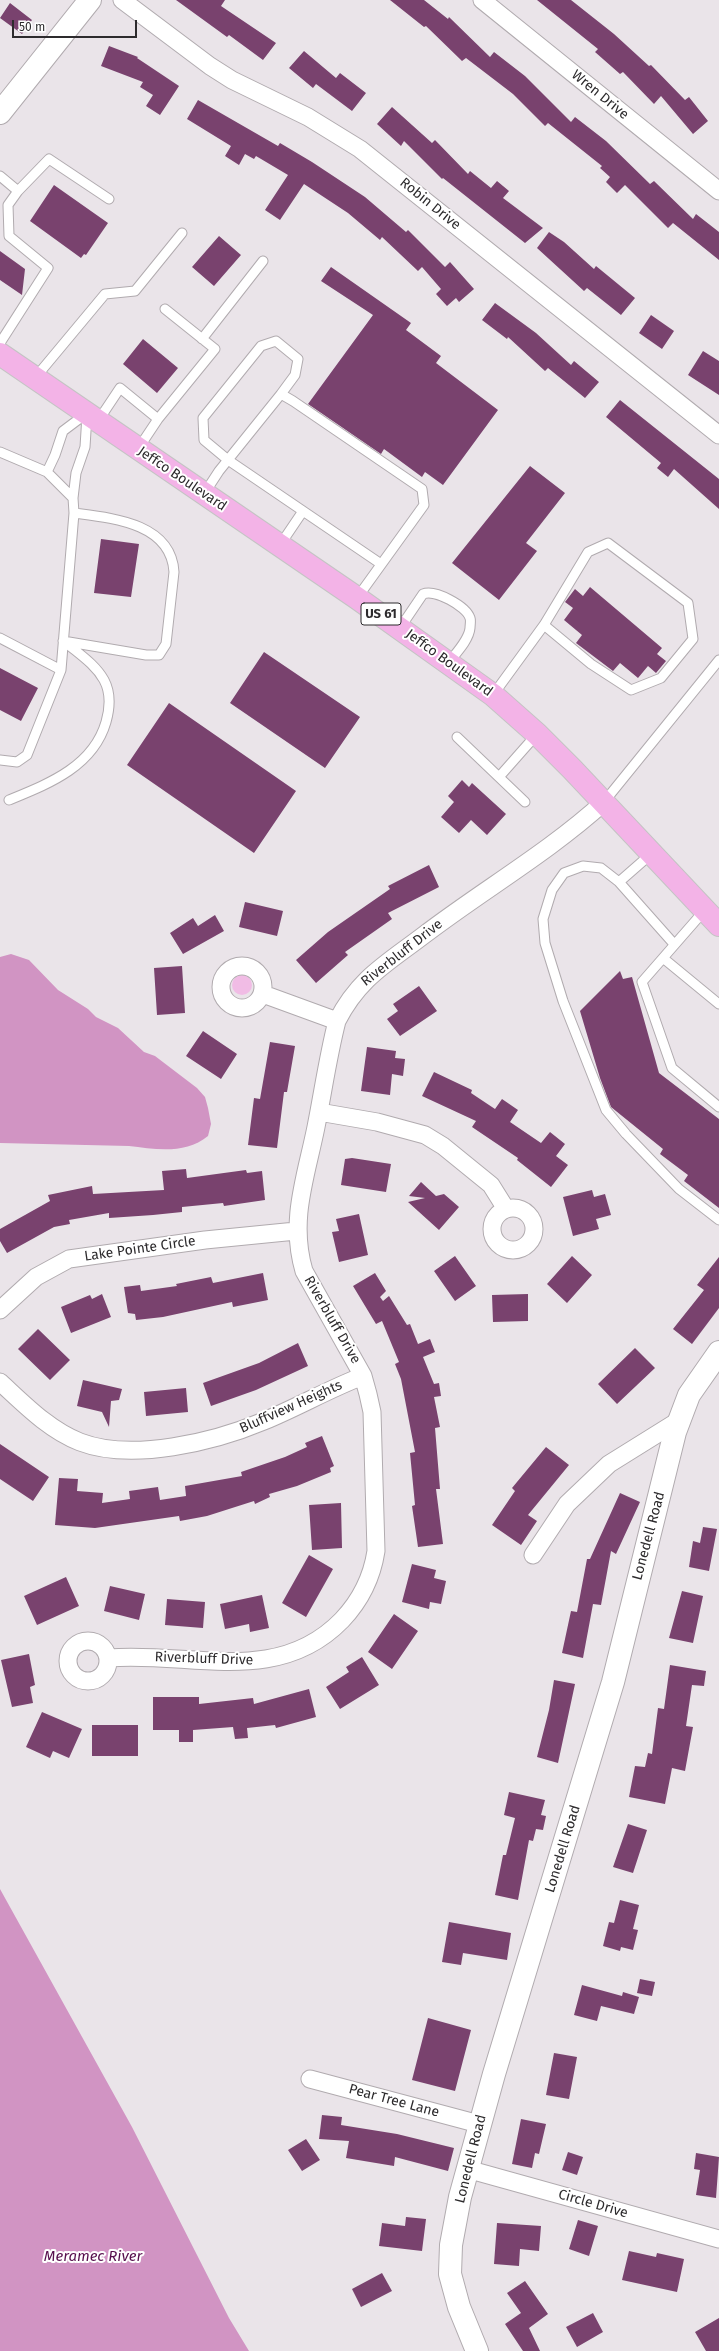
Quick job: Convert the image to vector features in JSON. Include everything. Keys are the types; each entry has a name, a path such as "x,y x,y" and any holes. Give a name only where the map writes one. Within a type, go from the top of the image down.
{"main road":[{"name":"Jeffco Boulevard","path":"0,354 357,598 449,662 493,695 537,734 604,802 651,854 714,919"}],"street":[{"path":"0,113 90,0"},
{"name":"Robin Drive","path":"122,0 210,66 232,80 308,117 360,149 719,435"},
{"name":"Wren Drive","path":"482,0 719,190"},
{"name":"Riverbluff Drive","path":"109,1658 147,1657 235,1662 266,1660 303,1649 320,1639 350,1611 366,1585 374,1567 376,1551 372,1412 363,1376 304,1271 299,1253 296,1231 302,1186 319,1112 337,1021 348,1000 365,979 451,914 582,822 604,802"},
{"path":"263,994 337,1021"},
{"path":"319,1112 384,1124 424,1135 443,1146 491,1185 506,1210"},
{"name":"Lake Pointe Circle","path":"0,1310 36,1277 69,1259 205,1240 296,1231"},
{"name":"Lonedell Road","path":"477,2351 457,2300 450,2267 450,2245 467,2169 479,2124 613,1682 678,1421 694,1388 719,1352"},
{"name":"Bluffview Heights","path":"0,1382 58,1431 92,1445 120,1450 184,1444 230,1433 265,1421 363,1376"},
{"path":"533,1555 567,1504 608,1464 678,1421"},
{"name":"Pear Tree Lane","path":"310,2079 479,2124"},
{"name":"Circle Drive","path":"467,2169 719,2239"}],"lane":[{"path":"0,343 48,268 10,236 8,205 18,191 49,159 109,199"},
{"path":"0,176 18,191"},
{"path":"35,378 105,294 135,291 182,233"},
{"path":"202,339 263,261"},
{"path":"138,449 158,419 215,349 165,309"},
{"path":"204,494 228,460 295,375 298,359 276,341 261,346 203,418 204,440 228,460 381,564"},
{"path":"47,472 55,456 63,432 92,417 120,388 158,419"},
{"path":"281,394 422,489 424,505 357,598"},
{"path":"0,760 17,762 27,754 61,670 74,513 72,498 76,472 85,447 92,417"},
{"path":"0,452 47,472 72,498"},
{"path":"280,545 302,511"},
{"path":"63,641 146,655 159,654 166,644 174,572 174,561 168,548 142,528 113,519 74,513"},
{"path":"493,695 544,625 588,552 608,543 688,603 693,639 661,678 631,690 591,664 544,625"},
{"path":"400,628 424,594 433,592 441,594 466,612 470,619 469,632 449,662"},
{"path":"0,638 61,670"},
{"path":"8,800 54,781 70,770 88,756 103,734 110,698 104,680 91,663 63,641"},
{"path":"604,802 719,660"},
{"path":"498,777 537,734"},
{"path":"457,737 525,802"},
{"path":"619,882 651,854"},
{"path":"674,944 619,882 601,868 583,866 564,873 552,890 543,919 545,943 553,973 606,1110 626,1134 679,1189 719,1220"},
{"path":"714,919 674,944 642,982 672,1068 719,1107"},
{"path":"663,958 719,1004"}],"shaded area":[{"path":"238,975 246,975 252,981 252,989 246,995 238,995 232,989 232,981"}],"water":[{"path":"11,954 29,960 58,990 88,1009 96,1017 118,1028 144,1052 155,1056 197,1088 205,1097 208,1108 211,1124 208,1136 190,1146 170,1149 129,1146 0,1143 0,957"},
{"name":"Meramec River","path":"0,1889 132,2127 229,2318 249,2351 0,2351"}],"building":[{"path":"176,0 225,0 221,6 276,43 263,60 229,35 227,37"},
{"path":"390,0 424,0 448,19 449,17 490,57 494,52 525,76 571,122 575,117 606,141 650,184 654,181 693,219 696,214 719,232 719,260 673,223 668,228 625,185 617,193 606,182 610,177 600,168 602,166 548,123 545,126 513,94 466,58 462,61 426,26 424,27"},
{"path":"537,0 571,0 614,34 649,66 651,65 685,100 689,97 708,121 693,134 661,96 654,104 623,72 620,74 595,52 598,49"},
{"path":"10,3 32,20 22,34 0,18"},
{"path":"109,46 138,57 137,58 179,86 160,115 146,106 153,95 140,87 143,82 101,66"},
{"path":"304,51 336,78 340,73 366,93 352,111 316,84 313,88 289,68"},
{"path":"198,100 278,146 280,143 365,197 406,232 408,230 445,267 450,262 474,289 459,302 456,298 447,306 436,294 441,289 422,267 418,271 382,237 380,240 348,213 304,184 280,220 265,210 288,175 256,156 254,159 245,154 239,165 225,156 231,146 187,119"},
{"path":"392,107 432,143 435,140 468,174 470,171 491,188 497,181 509,191 503,198 543,228 525,243 443,178 442,179 404,141 401,146 377,124"},
{"path":"54,185 108,223 86,255 84,254 81,258 30,221"},
{"path":"549,232 564,242 594,269 596,266 635,298 621,315 587,288 584,291 537,248"},
{"path":"219,236 241,255 214,286 192,267"},
{"path":"0,251 25,269 22,295 0,280"},
{"path":"331,267 411,323 406,330 441,356 436,363 498,410 443,485 425,472 422,477 384,449 381,454 308,404 373,315 321,281"},
{"path":"495,303 536,333 571,365 574,361 599,382 585,398 548,368 545,371 508,337 507,339 482,320"},
{"path":"651,315 674,331 662,349 639,333"},
{"path":"143,339 178,368 157,393 123,364"},
{"path":"703,351 719,361 719,395 688,375"},
{"path":"620,400 719,479 719,509 674,469 668,477 657,468 661,463 606,417"},
{"path":"530,466 565,493 526,543 537,551 499,600 452,563"},
{"path":"101,539 139,544 131,597 94,593"},
{"path":"590,587 662,648 657,654 666,661 656,673 648,666 638,678 620,663 613,671 576,643 582,635 564,620 573,608 565,602 575,589 583,596"},
{"path":"264,652 360,717 325,768 230,703"},
{"path":"0,668 38,688 21,721 0,710"},
{"path":"169,703 296,791 254,853 127,765"},
{"path":"462,780 469,787 472,783 506,814 487,835 471,820 459,833 441,817 454,802 448,796"},
{"path":"429,865 439,887 388,913 392,919 345,952 348,955 316,983 296,960 328,932 390,889 388,886"},
{"path":"245,902 283,911 277,936 239,927"},
{"path":"215,915 224,931 183,954 170,933 193,918 198,926"},
{"path":"182,966 185,1013 157,1015 154,968"},
{"path":"620,971 623,979 632,977 659,1073 719,1119 719,1208 684,1181 688,1175 660,1154 663,1149 611,1107 600,1078 580,1011"},
{"path":"419,986 437,1011 400,1036 387,1019 398,1011 393,1004"},
{"path":"203,1031 237,1054 221,1079 186,1056"},
{"path":"270,1042 295,1046 287,1092 284,1092 277,1148 248,1145 254,1098 260,1099"},
{"path":"367,1047 396,1051 395,1058 405,1059 403,1076 392,1074 390,1095 361,1091"},
{"path":"434,1072 472,1090 471,1093 495,1109 502,1099 518,1110 510,1122 541,1143 550,1132 565,1144 556,1156 568,1165 551,1187 517,1160 518,1158 472,1127 476,1121 422,1096"},
{"path":"352,1158 391,1164 386,1192 341,1185 345,1159"},
{"path":"186,1169 187,1178 246,1170 247,1173 262,1171 265,1200 224,1206 223,1203 182,1207 182,1212 153,1215 109,1218 109,1213 69,1220 70,1224 54,1227 7,1253 0,1241 0,1229 50,1201 48,1195 92,1186 93,1194 164,1190 162,1171"},
{"path":"421,1182 436,1196 444,1194 459,1207 439,1230 408,1202 425,1198 409,1196"},
{"path":"592,1190 594,1197 605,1194 611,1215 596,1219 599,1229 573,1236 563,1197"},
{"path":"359,1214 368,1255 339,1262 332,1232 339,1231 336,1219"},
{"path":"455,1256 476,1286 455,1301 434,1271"},
{"path":"572,1256 592,1275 567,1303 547,1284"},
{"path":"719,1257 719,1308 692,1344 673,1329 704,1290 697,1285"},
{"path":"263,1273 268,1300 233,1307 232,1302 163,1317 136,1320 135,1314 128,1313 124,1287 140,1285 141,1291 177,1286 176,1284 211,1277 213,1283"},
{"path":"375,1273 386,1291 380,1297 383,1301 389,1296 407,1325 410,1324 418,1344 430,1339 435,1352 423,1357 434,1384 439,1383 441,1396 434,1397 440,1427 435,1428 440,1489 436,1489 443,1544 418,1547 412,1506 415,1505 410,1453 415,1452 401,1379 395,1364 399,1362 382,1321 376,1324 353,1286"},
{"path":"102,1294 111,1317 71,1333 61,1307 90,1295 92,1299"},
{"path":"528,1294 528,1321 493,1322 492,1295"},
{"path":"38,1329 70,1360 50,1380 18,1349"},
{"path":"298,1343 308,1366 256,1390 211,1406 203,1383 259,1363"},
{"path":"635,1348 655,1368 617,1404 598,1384"},
{"path":"83,1380 122,1389 119,1400 111,1401 109,1427 102,1412 77,1406"},
{"path":"186,1388 188,1412 146,1416 144,1392"},
{"path":"322,1436 334,1466 330,1468 331,1472 297,1486 269,1494 270,1497 255,1504 254,1501 207,1516 180,1521 179,1516 95,1528 55,1525 59,1478 78,1479 77,1491 103,1493 102,1503 130,1499 129,1491 158,1487 160,1500 186,1496 185,1486 242,1476 241,1472 285,1457 307,1447 305,1443"},
{"path":"0,1444 49,1477 33,1501 0,1479"},
{"path":"546,1447 569,1465 528,1515 537,1521 521,1545 492,1525 515,1491 512,1488"},
{"path":"620,1493 640,1502 616,1554 611,1551 601,1605 593,1604 583,1658 562,1653 571,1611 577,1612 587,1559 590,1559"},
{"path":"341,1503 342,1548 312,1550 309,1505"},
{"path":"703,1527 717,1529 709,1571 689,1567 693,1541 700,1543"},
{"path":"309,1555 333,1569 306,1617 282,1603"},
{"path":"412,1564 436,1570 434,1578 446,1581 441,1604 430,1602 429,1609 402,1602"},
{"path":"66,1577 79,1606 37,1625 24,1596"},
{"path":"110,1586 145,1594 139,1620 104,1611"},
{"path":"682,1591 703,1596 693,1643 669,1638"},
{"path":"262,1595 269,1628 250,1632 249,1624 225,1629 220,1604"},
{"path":"167,1599 205,1602 203,1628 165,1625"},
{"path":"394,1614 418,1631 392,1669 368,1652"},
{"path":"29,1654 35,1685 30,1687 33,1703 12,1707 1,1660"},
{"path":"362,1657 379,1685 340,1709 326,1687 349,1672 346,1667"},
{"path":"670,1665 706,1671 704,1686 692,1685 686,1726 693,1727 685,1771 672,1768 665,1804 629,1797 635,1766 645,1767 648,1753 652,1754 658,1708 664,1709"},
{"path":"554,1680 575,1684 558,1763 537,1757 549,1710"},
{"path":"309,1689 316,1717 276,1728 275,1725 247,1728 248,1738 235,1739 233,1727 193,1730 193,1742 179,1742 179,1730 153,1730 153,1697 199,1697 199,1704 253,1698 254,1704"},
{"path":"42,1712 82,1729 69,1758 53,1751 50,1758 26,1747"},
{"path":"92,1725 138,1725 138,1756 92,1756"},
{"path":"509,1792 545,1800 541,1815 546,1816 543,1830 536,1829 533,1841 529,1840 518,1900 495,1895 503,1855 506,1855 515,1818 504,1815"},
{"path":"628,1824 647,1830 633,1873 613,1867"},
{"path":"620,1900 639,1905 633,1929 638,1930 633,1950 621,1947 620,1951 603,1946 609,1922 614,1923"},
{"path":"449,1922 511,1933 507,1960 463,1953 461,1965 442,1962"},
{"path":"640,1979 655,1982 652,1996 637,1993"},
{"path":"582,1985 622,1996 623,1992 639,1997 634,2014 601,2006 597,2021 574,2015"},
{"path":"428,2018 471,2030 455,2091 412,2080"},
{"path":"554,2053 577,2057 569,2099 546,2095"},
{"path":"322,2115 342,2117 341,2125 397,2134 454,2148 448,2171 395,2157 394,2166 346,2158 349,2141 319,2139"},
{"path":"521,2119 546,2124 539,2154 535,2153 532,2168 512,2164"},
{"path":"306,2139 320,2160 302,2171 288,2150"},
{"path":"568,2152 583,2157 577,2175 562,2170"},
{"path":"696,2153 719,2157 716,2198 696,2195 700,2170 694,2169"},
{"path":"406,2217 426,2219 422,2251 379,2246 382,2223 405,2226"},
{"path":"578,2220 598,2226 589,2256 569,2249"},
{"path":"497,2223 541,2226 539,2251 520,2249 519,2266 494,2264"},
{"path":"629,2251 656,2257 657,2253 684,2259 677,2292 622,2280"},
{"path":"382,2273 392,2291 361,2307 352,2289"},
{"path":"525,2281 548,2314 529,2328 540,2351 523,2351 505,2324 521,2313 507,2293"},
{"path":"593,2313 603,2332 577,2347 566,2327"},
{"path":"719,2318 719,2351 706,2351 695,2332"}]}
